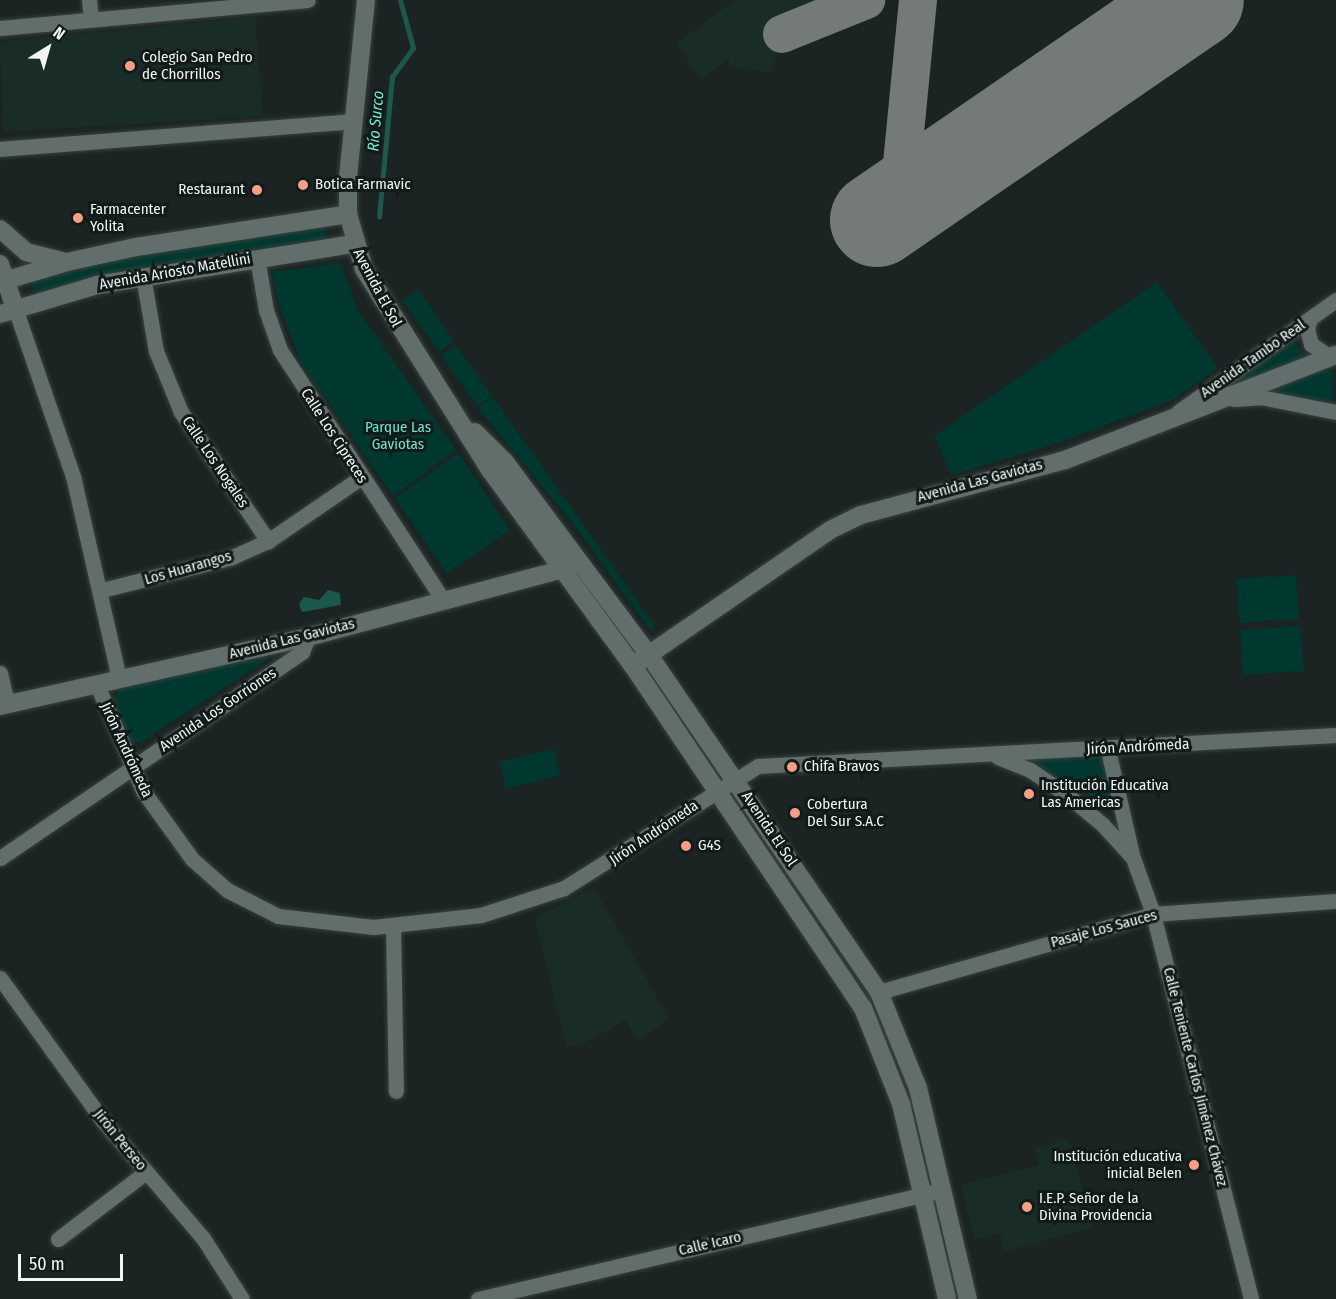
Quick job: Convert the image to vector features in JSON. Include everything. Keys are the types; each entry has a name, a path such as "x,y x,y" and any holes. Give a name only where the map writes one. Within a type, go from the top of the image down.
{"main road":[{"name":"Avenida El Sol","path":"366,0 354,121 348,214 354,244 397,327 459,416 505,462 633,666 862,1008 895,1085 924,1194 948,1299"},
{"name":"Avenida Ariosto Matellini","path":"2,275 67,261 348,214"},
{"path":"0,229 26,252 67,261"},
{"name":"Avenida Ariosto Matellini","path":"7,311 143,276 354,244"},
{"name":"Jirón Andrómeda","path":"2,275 7,311"},
{"name":"Avenida Las Gaviotas","path":"633,666 830,530 861,515 1065,460 1170,417 1333,356"},
{"name":"Avenida El Sol","path":"571,564 649,655 879,992 918,1088 968,1299"},
{"name":"Avenida Las Gaviotas","path":"3,705 308,637 571,564"}],"street":[{"path":"89,0 91,19"},
{"path":"0,28 308,0"},
{"path":"0,149 354,121"},
{"name":"Calle Los Cipreces","path":"257,258 266,310 280,350 360,478 443,600"},
{"name":"Calle Los Nogales","path":"143,276 156,351 181,412 268,541"},
{"name":"Avenida Tambo Real","path":"1170,417 1336,300"},
{"name":"Jirón Andrómeda","path":"7,311 55,419 102,590 119,679"},
{"path":"1310,318 1307,329 1311,344 1333,356"},
{"path":"1170,417 1250,396 1336,412"},
{"name":"Los Huarangos","path":"102,590 196,569 268,541 360,478"},
{"name":"Avenida Los Gorriones","path":"0,858 302,652 308,637"},
{"path":"0,673 3,705"},
{"name":"Jirón Andrómeda","path":"97,685 133,768 164,824 192,859 227,890 278,916 313,928 393,926 481,915 564,888 602,867 758,766 1108,750 1336,735"},
{"name":"Calle Teniente Carlos Jiménez Chávez","path":"1108,750 1133,858 1153,914 1251,1299"},
{"name":"Calle Teniente Carlos Jiménez Chávez","path":"992,755 1030,770 1066,794 1103,825 1133,858"},
{"name":"Pasaje Los Sauces","path":"879,992 1153,914 1336,902"},
{"path":"393,926 396,1091"},
{"name":"Jirón Perseo","path":"0,978 104,1121 203,1238 242,1299"},
{"path":"58,1239 146,1172"},
{"name":"Calle Icaro","path":"478,1299 942,1189"}],"shaded area":[{"path":"735,0 819,0 784,25 772,72 729,67 729,58 701,80 677,43"},
{"name":"Colegio San Pedro de Chorrillos","path":"255,17 263,116 3,132 0,42"},
{"path":"328,590 340,593 341,605 302,612 299,604 304,597 319,600"},
{"path":"594,887 669,1019 638,1041 625,1020 586,1043 567,1047 535,918"},
{"name":"I.E.P. Señor de la Divina Providencia","path":"1069,1139 1092,1228 1005,1251 1000,1233 975,1239 961,1185 1039,1165 1034,1148"}],"green space":[{"path":"325,225 327,241 35,294 29,278 95,261"},
{"name":"Parque Las Gaviotas","path":"340,263 359,312 456,450 393,496 301,363 278,302 272,272"},
{"path":"1157,282 1218,368 1171,401 1055,444 952,475 934,436"},
{"path":"418,289 454,341 439,352 402,300"},
{"path":"1293,341 1304,353 1300,362 1232,384"},
{"path":"456,346 492,396 477,406 442,356"},
{"path":"1327,369 1333,373 1333,398 1329,404 1268,391"},
{"path":"493,397 655,626 650,630 579,531 478,408"},
{"path":"459,453 510,530 447,574 395,498"},
{"path":"1296,575 1299,619 1240,623 1236,579"},
{"path":"1300,626 1304,671 1243,675 1240,630"},
{"path":"267,655 267,660 140,743 131,741 114,699 119,690"},
{"path":"554,749 560,775 506,789 500,762"},
{"path":"1096,754 1104,762 1113,803 1108,808 1033,764 1032,760"}],"waterway":[{"name":"Río Surco","path":"379,217 392,77 413,48 400,0"}],"taxiway":[{"path":"782,34 866,0"},
{"path":"898,204 918,0"}],"runway":[{"path":"877,220 1197,0"}],"place":[{"name":"Colegio San Pedro de Chorrillos","path":"130,66"},
{"name":"Botica Farmavic","path":"303,185"},
{"name":"Restaurant","path":"257,190"},
{"name":"Farmacenter Yolita","path":"78,218"},
{"name":"Chifa Bravos","path":"792,767"},
{"name":"Institución Educativa Las Americas","path":"1029,794"},
{"name":"Cobertura Del Sur S.A.C","path":"795,813"},
{"name":"G4S","path":"686,846"},
{"name":"Institución educativa inicial Belen","path":"1194,1165"},
{"name":"I.E.P. Señor de la Divina Providencia","path":"1027,1207"}]}
